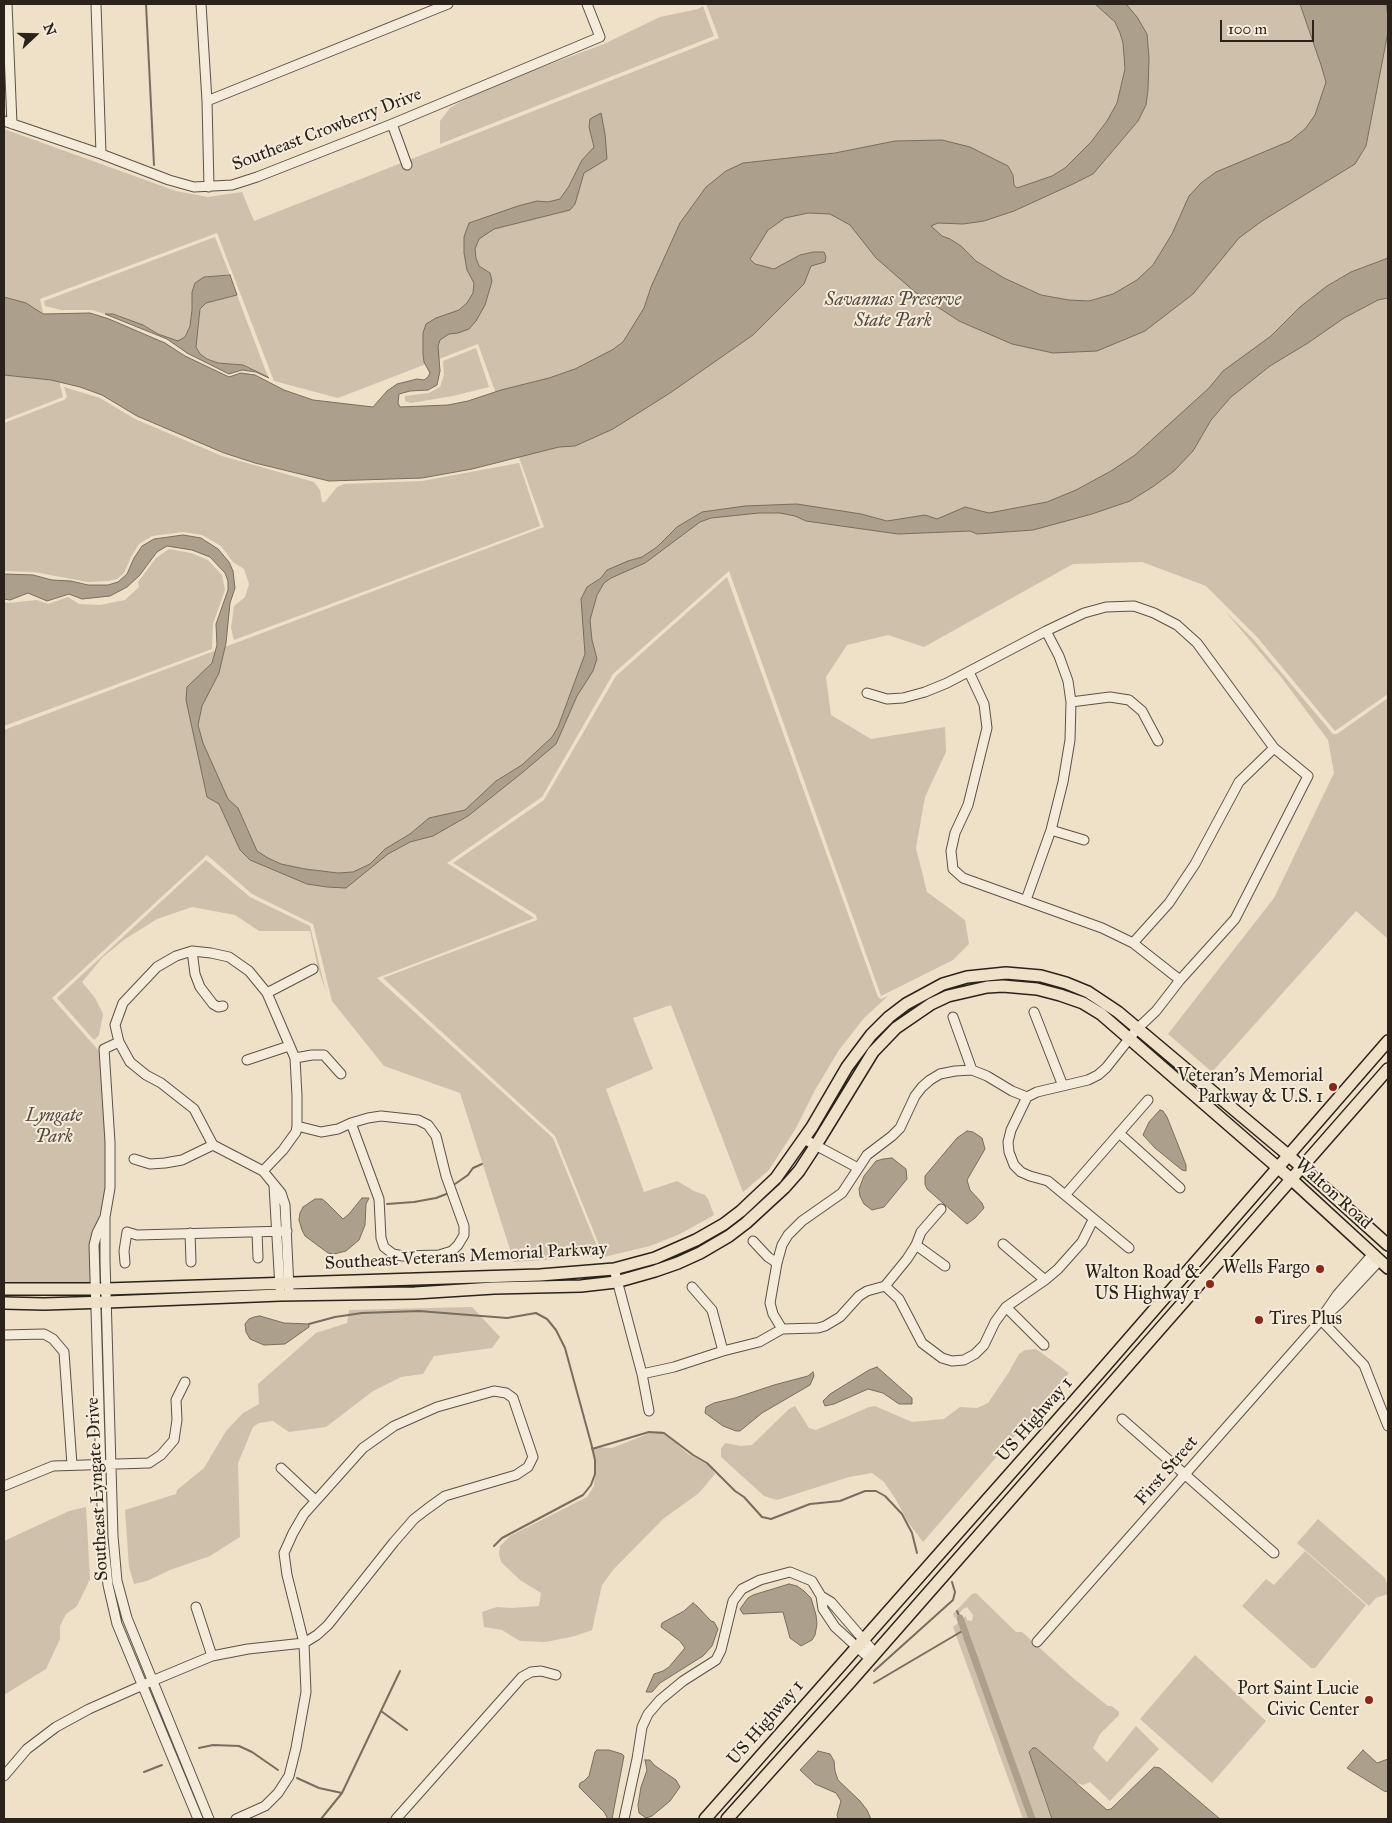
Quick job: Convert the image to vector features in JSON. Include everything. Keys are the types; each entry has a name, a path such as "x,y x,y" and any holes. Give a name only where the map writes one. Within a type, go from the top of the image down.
{"main road":[{"name":"Southeast Veterans Memorial Parkway","path":"4,1289 101,1289 540,1275 614,1269 655,1258 676,1250 724,1224 776,1178 804,1139 847,1067 871,1035 889,1017 906,1004 943,984 967,977 987,974 1006,973 1041,976 1088,992 1118,1012 1288,1156"},
{"name":"Southeast Veterans Memorial Parkway","path":"4,1303 44,1304 581,1286 616,1282 678,1263 729,1236 784,1188 799,1171 873,1052 896,1028 931,1004 948,996 987,987 1037,989 1083,1003 1101,1014 1277,1168"},
{"name":"US Highway 1","path":"705,1819 1100,1372 1388,1041"},
{"name":"US Highway 1","path":"727,1819 1388,1069"},
{"name":"Walton Road","path":"1288,1156 1388,1246"},
{"name":"Walton Road","path":"1277,1168 1380,1260"},
{"path":"1096,1402 1094,1391 1100,1372"}],"street":[{"path":"7,4 8,123"},
{"path":"96,4 101,154"},
{"path":"202,4 209,187"},
{"path":"207,101 448,4"},
{"name":"Southeast Crowberry Drive","path":"8,123 101,154 169,180 194,186 232,185 392,124 600,37 587,4"},
{"path":"392,124 407,165"},
{"path":"867,693 887,699 903,698 925,692 969,672 1084,613 1106,607 1134,606 1154,613 1177,625 1197,643 1274,748 1308,776 1235,919 1098,1075 1088,1080 1036,1092 1027,1097 1011,1130 1008,1142 1009,1152 1014,1165 1026,1174 1048,1181 1066,1194 1093,1220 1105,1226 1129,1248"},
{"path":"1026,900 1051,830 1063,782 1070,740 1071,702 1068,681 1059,656 1046,631"},
{"path":"969,672 984,704 986,728 968,805 956,833 951,851 953,868 963,878 1102,928 1133,943 1180,980"},
{"path":"1071,702 1110,697 1128,700 1142,711 1158,741"},
{"path":"1133,943 1169,903 1195,864 1239,782 1274,748"},
{"path":"1051,830 1084,840"},
{"path":"192,951 195,974 200,987 213,1004 218,1007 223,1006"},
{"path":"263,1171 284,1150 298,1126 295,1058 267,993 249,971 229,957 192,951 176,956 157,967 123,1003 115,1025 119,1042 130,1062 194,1109 214,1145 263,1171 281,1194 285,1205 282,1231 285,1295"},
{"path":"267,993 313,969"},
{"path":"1034,1012 1063,1086"},
{"path":"953,1018 972,1070"},
{"name":"Southeast Lyngate Drive","path":"119,1042 104,1048 110,1142 110,1188 105,1217 101,1289 100,1464 103,1538 108,1586 118,1624 198,1819"},
{"path":"246,1060 289,1046"},
{"path":"295,1058 324,1055 341,1074"},
{"path":"782,1329 773,1314 770,1303 782,1245 792,1230 802,1221 842,1193 852,1181 867,1155 900,1128 915,1096 930,1080 940,1074 955,1070 972,1070 988,1076 1012,1091 1027,1097"},
{"path":"1066,1194 1148,1100"},
{"path":"298,1126 321,1132 338,1129 351,1124 368,1118 381,1116 418,1120 428,1125 436,1136 446,1176 464,1226 464,1235 452,1251 439,1255 403,1256 393,1254 384,1247 381,1238 378,1193 351,1124"},
{"path":"1119,1133 1180,1188"},
{"path":"804,1139 858,1168"},
{"path":"134,1159 150,1164 165,1163 182,1160 214,1145"},
{"path":"642,1374 674,1367 759,1342 782,1329 825,1326 840,1317 859,1296 867,1291 885,1286 907,1259 916,1245 921,1232 941,1209"},
{"path":"885,1286 900,1299 922,1343 942,1358 952,1361 964,1360 975,1354 984,1345 995,1322 1006,1307 1058,1269 1082,1242 1093,1220"},
{"path":"125,1263 124,1251 127,1232 137,1235 282,1231"},
{"path":"257,1232 258,1258"},
{"path":"190,1233 191,1262"},
{"path":"753,1241 768,1257 777,1263"},
{"path":"1003,1244 1045,1280"},
{"path":"916,1245 945,1266"},
{"name":"First Street","path":"1037,1642 1321,1320 1337,1295 1380,1260"},
{"path":"614,1269 642,1374 649,1411"},
{"path":"692,1288 712,1310 724,1351"},
{"name":"Southeast Lyngate Drive","path":"101,1302 111,1464 113,1536 118,1581 127,1618 209,1819"},
{"path":"1006,1307 1044,1345"},
{"path":"1321,1320 1364,1365 1388,1426"},
{"path":"4,1335 44,1334 53,1339 64,1352 72,1464"},
{"path":"4,1486 53,1466 149,1463 162,1455 174,1440 177,1420 176,1400 185,1382"},
{"path":"4,1776 26,1749 56,1727 89,1708 212,1656 304,1642 317,1635 328,1625 414,1519 445,1496 516,1474 528,1468 533,1457 514,1398 506,1393 494,1391 437,1407 394,1426 363,1448 315,1500 292,1533 284,1553 287,1575 304,1642 306,1692 289,1776 278,1793 265,1806 236,1819"},
{"path":"1122,1419 1274,1553"},
{"path":"281,1468 315,1500"},
{"path":"624,1819 642,1727 648,1714 660,1700 683,1681 716,1660 721,1650 730,1611 737,1593 742,1589 760,1580 790,1572 812,1581 821,1596 831,1602 860,1643 872,1656"},
{"path":"196,1607 212,1656"},
{"path":"396,1819 522,1677 531,1672 541,1671 556,1675"}],"green space":[{"name":"Savannas Preserve State Park","path":"706,4 1388,4 1388,694 1335,731 1257,637 1206,586 1142,562 1073,564 924,647 888,635 847,645 826,677 831,715 871,739 945,727 946,752 925,797 916,848 927,892 965,920 969,944 953,960 881,996 729,571 613,674 542,797 447,863 534,918 377,978 553,1138 601,1256 514,1262 460,1093 384,1066 332,1001 313,924 252,894 207,855 52,998 99,1051 104,1097 105,1197 98,1220 91,1284 4,1284 4,730 544,527 478,344 338,398 274,381 217,233 40,299 63,397 4,420 4,129 176,191 208,197 242,192 254,221 719,38"},
{"path":"703,6 714,36 440,144 440,121 450,108 483,89 604,44 660,17 698,9"},
{"path":"215,237 230,275 204,277 192,292 190,326 185,337 178,341 113,314 92,310 61,310 45,306 44,301"},
{"path":"237,295 268,377 243,365 218,363 207,359 200,354 196,347 200,310 206,303"},
{"path":"476,348 489,387 453,396 411,403 405,401 405,396 429,393 440,387 444,375 443,361"},
{"path":"64,387 100,398 135,419 222,456 314,482 320,490 322,502 325,502 337,487 344,484 422,481 519,463 540,526 234,640 231,628 234,606 245,597 249,584 244,569 233,562 221,546 202,535 183,532 152,536 139,544 124,573 117,579 108,581 88,582 34,572 4,571 4,423 64,400 67,397"},
{"path":"169,549 191,553 208,560 222,575 225,590 213,624 212,649 4,726 4,602 37,600 48,604 68,597 79,604 100,605 125,600 139,587 138,582 156,558"},
{"path":"727,577 878,997 881,999 888,996 864,1018 839,1050 815,1090 796,1128 769,1170 743,1192 671,1005 633,1018 653,1069 606,1089 644,1192 677,1181 705,1195 714,1215 680,1234 650,1246 604,1257 555,1136 383,978 537,920 536,915 453,863 544,800 616,676"},
{"path":"1225,611 1254,640 1333,734 1337,734 1388,698 1388,939 1356,911 1212,1072 1168,1034 1274,898 1334,773 1328,740 1281,677"},
{"path":"206,860 250,897 310,926 326,992 318,968 310,931 259,931 235,915 192,907 157,919 125,939 103,957 82,982 95,998 103,1014 99,1035 94,1040 57,998"},
{"path":"472,1307 500,1337 492,1348 434,1356 423,1374 401,1377 373,1391 326,1427 289,1432 273,1421 259,1423 253,1427 238,1463 240,1537 210,1556 170,1570 147,1581 134,1584 129,1567 125,1510 176,1494 177,1490 204,1468 226,1431 243,1413 259,1404 258,1384 316,1333 347,1323 349,1310"},
{"path":"1036,1349 1069,1373 923,1542 908,1522 884,1482 872,1473 849,1477 777,1500 764,1496 721,1457 721,1449 725,1443 741,1446 752,1445 789,1409 795,1406 809,1428 816,1430 875,1406 912,1422 944,1419 960,1407 977,1408 988,1403 1019,1354 1025,1350"},
{"path":"662,1431 688,1454 710,1466 715,1474 699,1493 663,1519 613,1570 602,1585 592,1630 575,1636 546,1642 520,1641 502,1630 484,1627 482,1612 497,1607 539,1606 541,1593 520,1580 501,1562 500,1546 510,1536 587,1497 594,1486 596,1461 592,1447 612,1448 653,1432"},
{"path":"86,1507 90,1579 77,1606 66,1614 60,1626 60,1639 46,1669 4,1695 4,1541 69,1511"},
{"path":"1318,1519 1385,1578 1388,1594 1376,1598 1369,1606 1297,1543"},
{"path":"1305,1551 1366,1605 1315,1668 1311,1668 1242,1606 1266,1579 1274,1585"},
{"path":"976,1593 1016,1632 1022,1632 1073,1678 1108,1706 1112,1706 1119,1712 1119,1715 1100,1734 1093,1748 1107,1762 1136,1726 1159,1749 1110,1801 1090,1782 1083,1785 1075,1782 1036,1748 1043,1796 1052,1819 1023,1819 953,1627 966,1616 967,1620 972,1621 973,1615 967,1607 955,1618 953,1614 972,1594"},
{"path":"1195,1655 1266,1721 1212,1783 1140,1719"}],"shaded area":[{"path":"1095,4 1126,4 1137,17 1147,34 1149,58 1148,90 1146,105 1138,121 1093,174 1014,211 984,221 963,224 938,223 931,226 942,236 961,246 976,261 1004,278 1041,295 1069,300 1089,301 1113,294 1137,280 1153,265 1172,234 1189,196 1201,183 1216,172 1290,141 1305,129 1315,115 1326,82 1300,4 1386,4 1388,17 1388,32 1366,146 1355,164 1262,221 1239,238 1193,294 1145,331 1097,351 1053,353 1012,344 959,321 915,292 876,258 850,225 830,214 808,213 785,218 768,230 750,259 755,264 774,269 800,255 824,252 825,262 811,266 804,284 753,335 670,393 613,429 575,446 559,447 472,469 422,478 329,481 255,463 224,453 137,416 102,395 80,387 51,380 4,375 4,297 26,303 43,314 90,313 109,319 165,343 185,356 229,377 241,373 255,375 284,390 313,400 373,407 387,391 397,384 417,379 424,380 428,377 430,373 424,362 423,354 423,333 426,324 436,318 459,310 467,303 473,293 474,283 467,270 464,253 464,237 469,223 518,206 537,201 548,202 560,199 582,160 594,147 589,127 590,119 601,113 607,159 584,173 575,204 570,210 494,229 479,239 475,249 476,258 479,266 490,273 492,281 485,305 469,329 449,334 440,340 438,346 440,371 437,385 428,390 399,394 398,403 400,407 448,405 549,378 575,369 612,350 623,342 644,308 651,287 680,223 706,187 726,171 743,163 835,153 895,141 942,140 970,147 1008,166 1013,175 1014,185 1017,188 1052,176 1065,168 1091,142 1107,121 1117,103 1125,69 1123,43 1115,22"},
{"path":"1388,258 1388,298 1378,300 1344,318 1270,366 1231,397 1211,420 1193,451 1174,471 1130,501 1092,514 1033,530 977,534 970,531 898,534 806,521 795,516 780,513 759,513 711,518 700,522 645,563 604,583 597,595 590,620 592,640 597,659 593,671 577,696 556,744 468,816 433,836 410,842 388,854 346,888 307,884 250,860 240,850 219,804 207,797 186,700 187,687 212,663 217,645 216,624 228,590 228,581 225,573 210,557 192,550 167,546 157,552 139,576 127,587 110,596 82,599 69,594 47,601 28,593 10,600 4,599 4,574 33,575 52,580 71,581 88,585 108,585 118,582 127,574 142,546 154,539 183,535 201,538 218,549 229,562 233,571 235,588 230,603 226,643 219,673 202,706 198,725 203,743 228,799 238,808 257,851 281,864 338,873 353,872 370,864 385,849 410,834 429,818 465,810 496,781 522,765 552,737 558,727 585,654 581,599 587,587 601,578 607,570 642,557 657,547 677,527 702,512 745,506 797,504 861,514 887,521 925,515 937,519 965,507 989,513 1047,502 1076,490 1111,471 1135,455 1209,388 1223,371 1271,336 1300,307 1327,286 1351,272"},
{"path":"230,275 237,295 206,303 200,309 196,347 200,354 207,359 218,363 243,365 269,378 256,372 242,370 229,374 187,353 167,339 105,314 113,314 143,325 158,334 178,341 185,337 190,326 192,292 195,283 204,277"},
{"path":"1160,1110 1167,1117 1186,1165 1186,1171 1182,1170 1155,1148 1143,1135 1149,1122"},
{"path":"967,1131 973,1132 982,1138 985,1149 967,1180 970,1190 984,1208 967,1224 927,1189 925,1176 957,1138"},
{"path":"892,1158 906,1169 907,1179 884,1207 872,1210 864,1204 860,1196 859,1189 864,1176 876,1161"},
{"path":"362,1198 369,1198 366,1204 365,1225 359,1240 346,1251 334,1254 328,1253 305,1236 299,1220 300,1213 303,1207 315,1199 322,1199 343,1219"},
{"path":"260,1316 284,1323 309,1324 309,1327 285,1344 264,1345 250,1339 246,1332 245,1324 249,1319"},
{"path":"877,1367 912,1398 912,1404 899,1404 883,1393 868,1389 825,1406 823,1401 830,1394"},
{"path":"813,1372 814,1376 810,1385 762,1413 740,1431 723,1426 705,1413 706,1407 714,1403 808,1376"},
{"path":"789,1584 797,1586 811,1598 816,1615 815,1635 812,1640 801,1646 790,1638 783,1612 743,1614 740,1609 748,1598 753,1595"},
{"path":"693,1603 714,1622 718,1629 712,1646 703,1656 660,1683 652,1692 646,1692 654,1674 669,1667 685,1648 680,1641 661,1627 662,1623 684,1611"},
{"path":"1036,1748 1107,1810 1111,1809 1154,1767 1160,1768 1220,1819 1052,1819 1029,1752"},
{"path":"597,1750 609,1750 624,1756 612,1819 608,1819 604,1812 579,1787 580,1783 589,1776"},
{"path":"1363,1750 1377,1763 1388,1759 1388,1792 1347,1768"},
{"path":"818,1751 830,1754 834,1761 838,1780 860,1801 871,1819 838,1819 837,1815 841,1801 836,1793 815,1784 800,1770"},
{"path":"645,1760 650,1760 654,1765 676,1780 680,1787 670,1801 652,1816 646,1818 639,1813 638,1805 641,1787 647,1770"}],"waterway":[{"path":"146,4 154,165"},
{"path":"455,1184 468,1175 473,1168 482,1164"},
{"path":"387,1204 414,1202 436,1198 449,1193"},
{"path":"309,1324 335,1317 362,1313 419,1311 507,1318 536,1313 547,1319 556,1330 565,1348 591,1443 595,1460 595,1474 591,1485 583,1495 502,1538 494,1546"},
{"path":"592,1449 649,1432 664,1433 707,1463 735,1491 744,1497 762,1517 771,1519 810,1504 840,1501 865,1491 876,1491 885,1496 902,1514 912,1533 917,1553"},
{"path":"874,1671 953,1600 955,1592 952,1582"},
{"path":"957,1611 960,1618"},
{"path":"960,1618 1032,1819"},
{"path":"874,1683 964,1630"},
{"path":"321,1819 342,1793 400,1671"},
{"path":"381,1711 407,1730"},
{"path":"199,1748 213,1745 239,1746 252,1752 278,1770"},
{"path":"144,1772 162,1765"},
{"path":"297,1778 319,1788 342,1793"}],"place":[{"name":"Veteran's Memorial Parkway & U.S. 1","path":"1333,1087"},
{"name":"Wells Fargo","path":"1320,1269"},
{"name":"Walton Road & US Highway 1","path":"1210,1284"},
{"name":"Tires Plus","path":"1259,1320"},
{"name":"Port Saint Lucie Civic Center","path":"1369,1700"}],"park label":[{"name":"Lyngate Park","path":"54,1127"}]}
